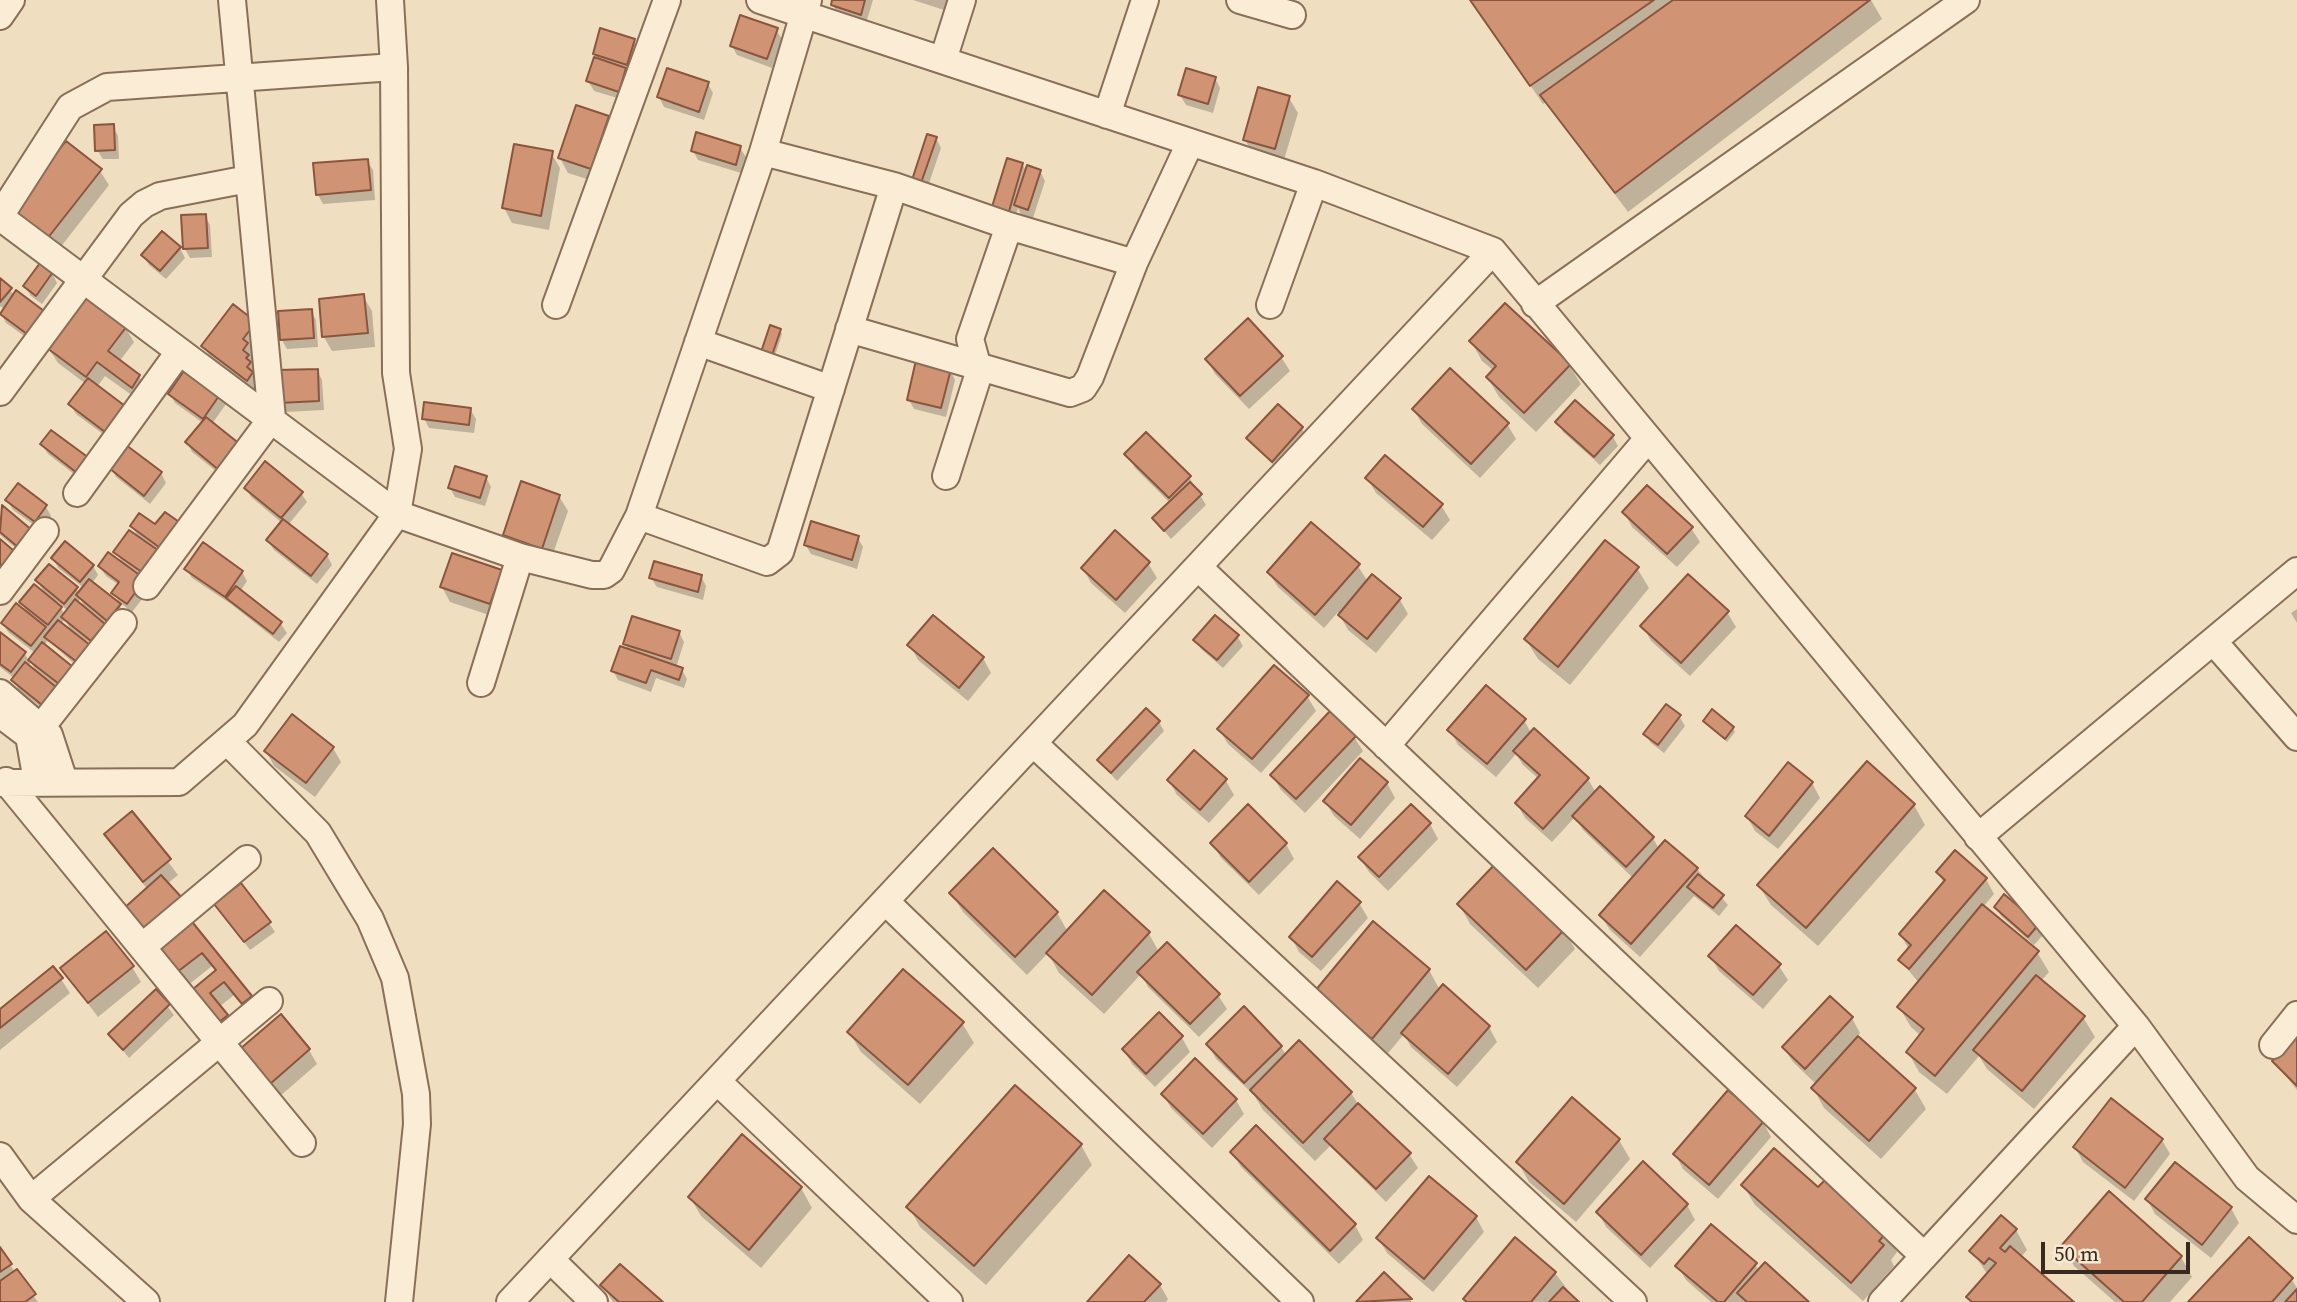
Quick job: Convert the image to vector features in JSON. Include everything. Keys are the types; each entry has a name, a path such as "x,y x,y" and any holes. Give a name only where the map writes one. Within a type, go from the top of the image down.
{"street":[{"path":"0,16 11,0"},
{"path":"147,586 272,418 232,0"},
{"path":"3,782 179,782 245,724 397,514 408,449 396,373 394,67 390,0"},
{"path":"555,305 667,0"},
{"path":"760,0 806,7 943,60 1314,183 1493,251 1647,440 2136,1026 2248,1178 2297,1220"},
{"path":"943,60 962,0"},
{"path":"1107,115 1145,0"},
{"path":"1240,0 1292,15"},
{"path":"1535,304 1966,0"},
{"path":"394,67 107,87 85,96 70,107 0,216 397,514 520,557 592,575 604,575 611,570 639,516 763,152 806,7"},
{"path":"849,329 1070,393 1083,388 1090,377 1134,263 1189,143"},
{"path":"763,152 894,186 1009,226 1134,263"},
{"path":"0,392 131,215 160,196 248,179"},
{"path":"1270,305 1314,183"},
{"path":"639,516 767,562 774,560 780,552 894,186"},
{"path":"946,476 977,379 978,368 970,339 1009,226"},
{"path":"510,1302 1493,251"},
{"path":"698,342 831,389"},
{"path":"77,493 179,352"},
{"path":"1386,746 1647,440"},
{"path":"0,592 45,531"},
{"path":"481,683 520,557"},
{"path":"1198,567 1923,1255"},
{"path":"1978,837 2297,571"},
{"path":"42,726 122,623"},
{"path":"2213,641 2297,737"},
{"path":"0,693 42,726 49,735 64,781"},
{"path":"0,714 29,736 37,781"},
{"path":"227,741 318,833 370,919 395,978 416,1094 417,1124 399,1302"},
{"path":"1033,743 1633,1302"},
{"path":"3,782 302,1143"},
{"path":"142,947 247,859"},
{"path":"885,901 1300,1302"},
{"path":"31,1199 269,1001"},
{"path":"2273,1045 2297,1015"},
{"path":"1882,1302 2136,1026"},
{"path":"717,1081 949,1302"},
{"path":"0,1156 31,1199 146,1302"},
{"path":"550,1259 594,1302"}],"building":[{"path":"832,0 865,0 861,15 831,5"},
{"path":"1470,0 1654,0 1530,86"},
{"path":"1673,0 1870,0 1615,193 1540,95"},
{"path":"740,15 778,28 767,59 730,46"},
{"path":"600,28 635,39 627,65 593,54"},
{"path":"594,57 626,68 619,92 586,81"},
{"path":"667,68 709,82 699,112 657,97"},
{"path":"1186,68 1216,77 1208,104 1178,95"},
{"path":"1258,87 1290,96 1275,149 1243,140"},
{"path":"576,105 609,116 591,169 558,158"},
{"path":"114,124 115,150 95,151 94,125"},
{"path":"696,132 741,146 736,165 691,151"},
{"path":"927,134 937,137 921,183 912,180"},
{"path":"66,141 102,169 47,239 10,211"},
{"path":"514,144 553,151 541,216 502,208"},
{"path":"1007,158 1023,163 1008,215 991,210"},
{"path":"368,159 371,190 316,195 313,163"},
{"path":"1027,165 1041,170 1028,210 1014,205"},
{"path":"206,214 208,248 183,249 181,215"},
{"path":"162,231 181,247 160,271 141,255"},
{"path":"40,263 53,272 36,296 23,286"},
{"path":"0,278 12,288 0,302"},
{"path":"16,290 48,314 31,337 0,314"},
{"path":"364,294 368,333 322,337 319,299"},
{"path":"86,296 127,326 108,351 140,375 132,388 97,362 86,377 47,348"},
{"path":"1505,303 1571,364 1524,413 1486,377 1496,366 1469,341"},
{"path":"233,304 256,322 243,339 248,343 243,350 249,355 246,358 251,362 247,367 253,372 247,381 201,346"},
{"path":"312,309 314,338 280,340 278,311"},
{"path":"1248,318 1283,356 1240,396 1205,359"},
{"path":"770,325 781,329 771,358 760,355"},
{"path":"916,360 951,369 941,408 907,400"},
{"path":"186,368 221,393 203,419 168,394"},
{"path":"1450,368 1509,423 1471,464 1412,409"},
{"path":"318,369 319,401 279,403 277,370"},
{"path":"88,378 125,406 105,432 68,404"},
{"path":"1575,400 1614,435 1594,457 1555,422"},
{"path":"424,402 471,408 469,425 422,419"},
{"path":"1278,404 1303,427 1272,462 1246,438"},
{"path":"206,417 241,445 220,471 185,442"},
{"path":"51,430 89,458 77,473 40,444"},
{"path":"1146,432 1191,476 1169,498 1124,454"},
{"path":"126,445 162,472 144,496 109,468"},
{"path":"1385,455 1443,504 1423,527 1365,478"},
{"path":"265,461 303,492 281,518 244,488"},
{"path":"455,466 487,476 480,498 448,488"},
{"path":"521,481 560,495 542,549 503,535"},
{"path":"1190,482 1202,494 1164,531 1152,518"},
{"path":"18,483 47,505 35,522 5,500"},
{"path":"1647,485 1693,527 1667,554 1622,512"},
{"path":"2,505 33,531 19,548 0,532"},
{"path":"165,512 182,524 163,550 130,526 139,513 155,524"},
{"path":"283,519 328,554 311,576 266,540"},
{"path":"811,521 859,536 852,560 804,545"},
{"path":"1311,522 1360,564 1315,615 1267,572"},
{"path":"129,530 162,553 146,575 113,552"},
{"path":"1115,530 1150,562 1116,600 1081,568"},
{"path":"0,539 14,551 2,566 0,564"},
{"path":"1605,540 1639,567 1558,667 1524,639"},
{"path":"65,541 94,565 80,582 51,558"},
{"path":"203,542 243,571 225,597 184,569"},
{"path":"108,552 145,579 127,604 111,593 119,582 98,566"},
{"path":"452,553 502,570 490,604 440,587"},
{"path":"654,561 702,575 698,592 649,578"},
{"path":"49,564 78,587 64,604 35,580"},
{"path":"1372,574 1401,598 1367,639 1338,615"},
{"path":"1688,574 1729,611 1681,663 1640,626"},
{"path":"89,579 121,604 107,621 76,595"},
{"path":"34,584 62,607 48,625 19,602"},
{"path":"236,586 282,622 273,634 226,598"},
{"path":"75,599 105,624 91,641 61,617"},
{"path":"16,603 46,627 31,646 1,623"},
{"path":"933,615 984,657 959,688 907,645"},
{"path":"1215,615 1239,635 1217,660 1193,640"},
{"path":"632,616 680,631 671,659 623,644"},
{"path":"58,620 90,645 77,662 44,637"},
{"path":"0,632 26,652 11,672 0,664"},
{"path":"42,642 73,667 59,684 28,660"},
{"path":"620,646 683,668 679,680 651,670 646,683 611,671"},
{"path":"25,662 56,687 42,705 11,680"},
{"path":"1274,665 1309,695 1252,759 1217,729"},
{"path":"1486,685 1526,719 1487,764 1447,730"},
{"path":"1666,704 1681,715 1658,745 1643,734"},
{"path":"1146,708 1160,721 1111,773 1097,760"},
{"path":"1712,709 1734,727 1725,739 1703,721"},
{"path":"1330,711 1356,736 1296,799 1270,775"},
{"path":"292,714 334,747 306,783 264,751"},
{"path":"1534,728 1589,778 1543,829 1515,803 1540,775 1513,751"},
{"path":"1194,750 1227,779 1200,810 1167,780"},
{"path":"1360,758 1388,782 1351,825 1323,801"},
{"path":"1867,761 1915,804 1806,928 1757,885"},
{"path":"1788,762 1813,782 1769,836 1745,816"},
{"path":"1600,786 1654,837 1626,867 1572,816"},
{"path":"1248,804 1287,843 1249,882 1210,843"},
{"path":"1411,804 1431,823 1379,877 1358,857"},
{"path":"132,811 171,859 143,882 104,834"},
{"path":"1665,840 1698,868 1631,944 1599,915"},
{"path":"993,848 1058,912 1015,957 949,893"},
{"path":"1955,850 1987,878 1909,969 1898,960 1911,945 1899,934 1945,880 1936,872"},
{"path":"1496,863 1565,929 1526,970 1457,904"},
{"path":"1698,874 1724,895 1713,908 1687,887"},
{"path":"161,875 184,900 145,936 122,910"},
{"path":"1337,881 1361,902 1312,957 1289,937"},
{"path":"241,883 271,922 244,942 214,904"},
{"path":"1104,890 1150,932 1092,995 1046,953"},
{"path":"2004,894 2039,924 2028,937 1994,907"},
{"path":"1982,904 2039,951 1935,1076 1906,1052 1924,1029 1897,1007"},
{"path":"189,918 252,996 242,1004 224,982 210,993 228,1015 213,1027 187,994 216,970 202,953 172,976 151,949"},
{"path":"1373,921 1430,969 1372,1039 1315,991"},
{"path":"1736,925 1781,964 1753,995 1708,956"},
{"path":"106,931 134,966 88,1003 60,968"},
{"path":"1167,942 1220,994 1190,1024 1137,972"},
{"path":"53,966 63,978 0,1028 0,1009"},
{"path":"903,969 964,1022 908,1085 847,1032"},
{"path":"2036,975 2085,1016 2022,1091 1973,1050"},
{"path":"1443,984 1490,1026 1448,1074 1401,1033"},
{"path":"156,989 170,1004 123,1050 108,1034"},
{"path":"1830,996 1853,1017 1805,1069 1782,1047"},
{"path":"1244,1006 1282,1046 1244,1083 1206,1044"},
{"path":"1159,1012 1183,1036 1146,1074 1122,1049"},
{"path":"281,1014 310,1049 270,1084 240,1049"},
{"path":"1858,1036 1916,1088 1869,1141 1811,1088"},
{"path":"2297,1036 2297,1086 2272,1061"},
{"path":"1299,1040 1352,1092 1303,1143 1250,1090"},
{"path":"1195,1058 1237,1099 1203,1134 1161,1094"},
{"path":"1015,1085 1082,1144 974,1266 906,1207"},
{"path":"1728,1090 1764,1121 1709,1185 1673,1154"},
{"path":"1572,1097 1620,1139 1564,1204 1516,1162"},
{"path":"2111,1098 2163,1139 2125,1188 2073,1147"},
{"path":"1358,1103 1411,1153 1376,1189 1324,1139"},
{"path":"1256,1125 1356,1224 1330,1251 1230,1152"},
{"path":"742,1134 802,1187 749,1250 688,1197"},
{"path":"1774,1148 1818,1187 1827,1178 1887,1232 1879,1241 1884,1245 1851,1283 1741,1185"},
{"path":"1643,1161 1688,1204 1641,1255 1596,1212"},
{"path":"2175,1162 2232,1207 2202,1245 2145,1199"},
{"path":"1429,1176 1477,1216 1424,1279 1376,1238"},
{"path":"2109,1191 2182,1256 2142,1302 2124,1302 2061,1246"},
{"path":"2001,1215 2017,1229 2000,1248 2005,1252 2010,1246 2074,1302 1972,1302 1966,1297 1996,1263 1989,1258 1984,1264 1969,1251"},
{"path":"1711,1224 1757,1263 1724,1302 1718,1302 1675,1266"},
{"path":"1515,1237 1556,1272 1531,1302 1467,1302 1463,1299"},
{"path":"2249,1237 2293,1278 2272,1302 2188,1302"},
{"path":"0,1247 12,1264 0,1272"},
{"path":"1129,1255 1161,1284 1144,1302 1087,1302"},
{"path":"1765,1262 1809,1302 1747,1302 1737,1293"},
{"path":"620,1264 663,1302 619,1302 600,1285"},
{"path":"17,1269 36,1294 25,1302 0,1302 0,1281"},
{"path":"1384,1272 1412,1299 1356,1302"},
{"path":"1563,1287 1579,1302 1549,1302"},
{"path":"2297,1289 2297,1302 2285,1302"}]}
